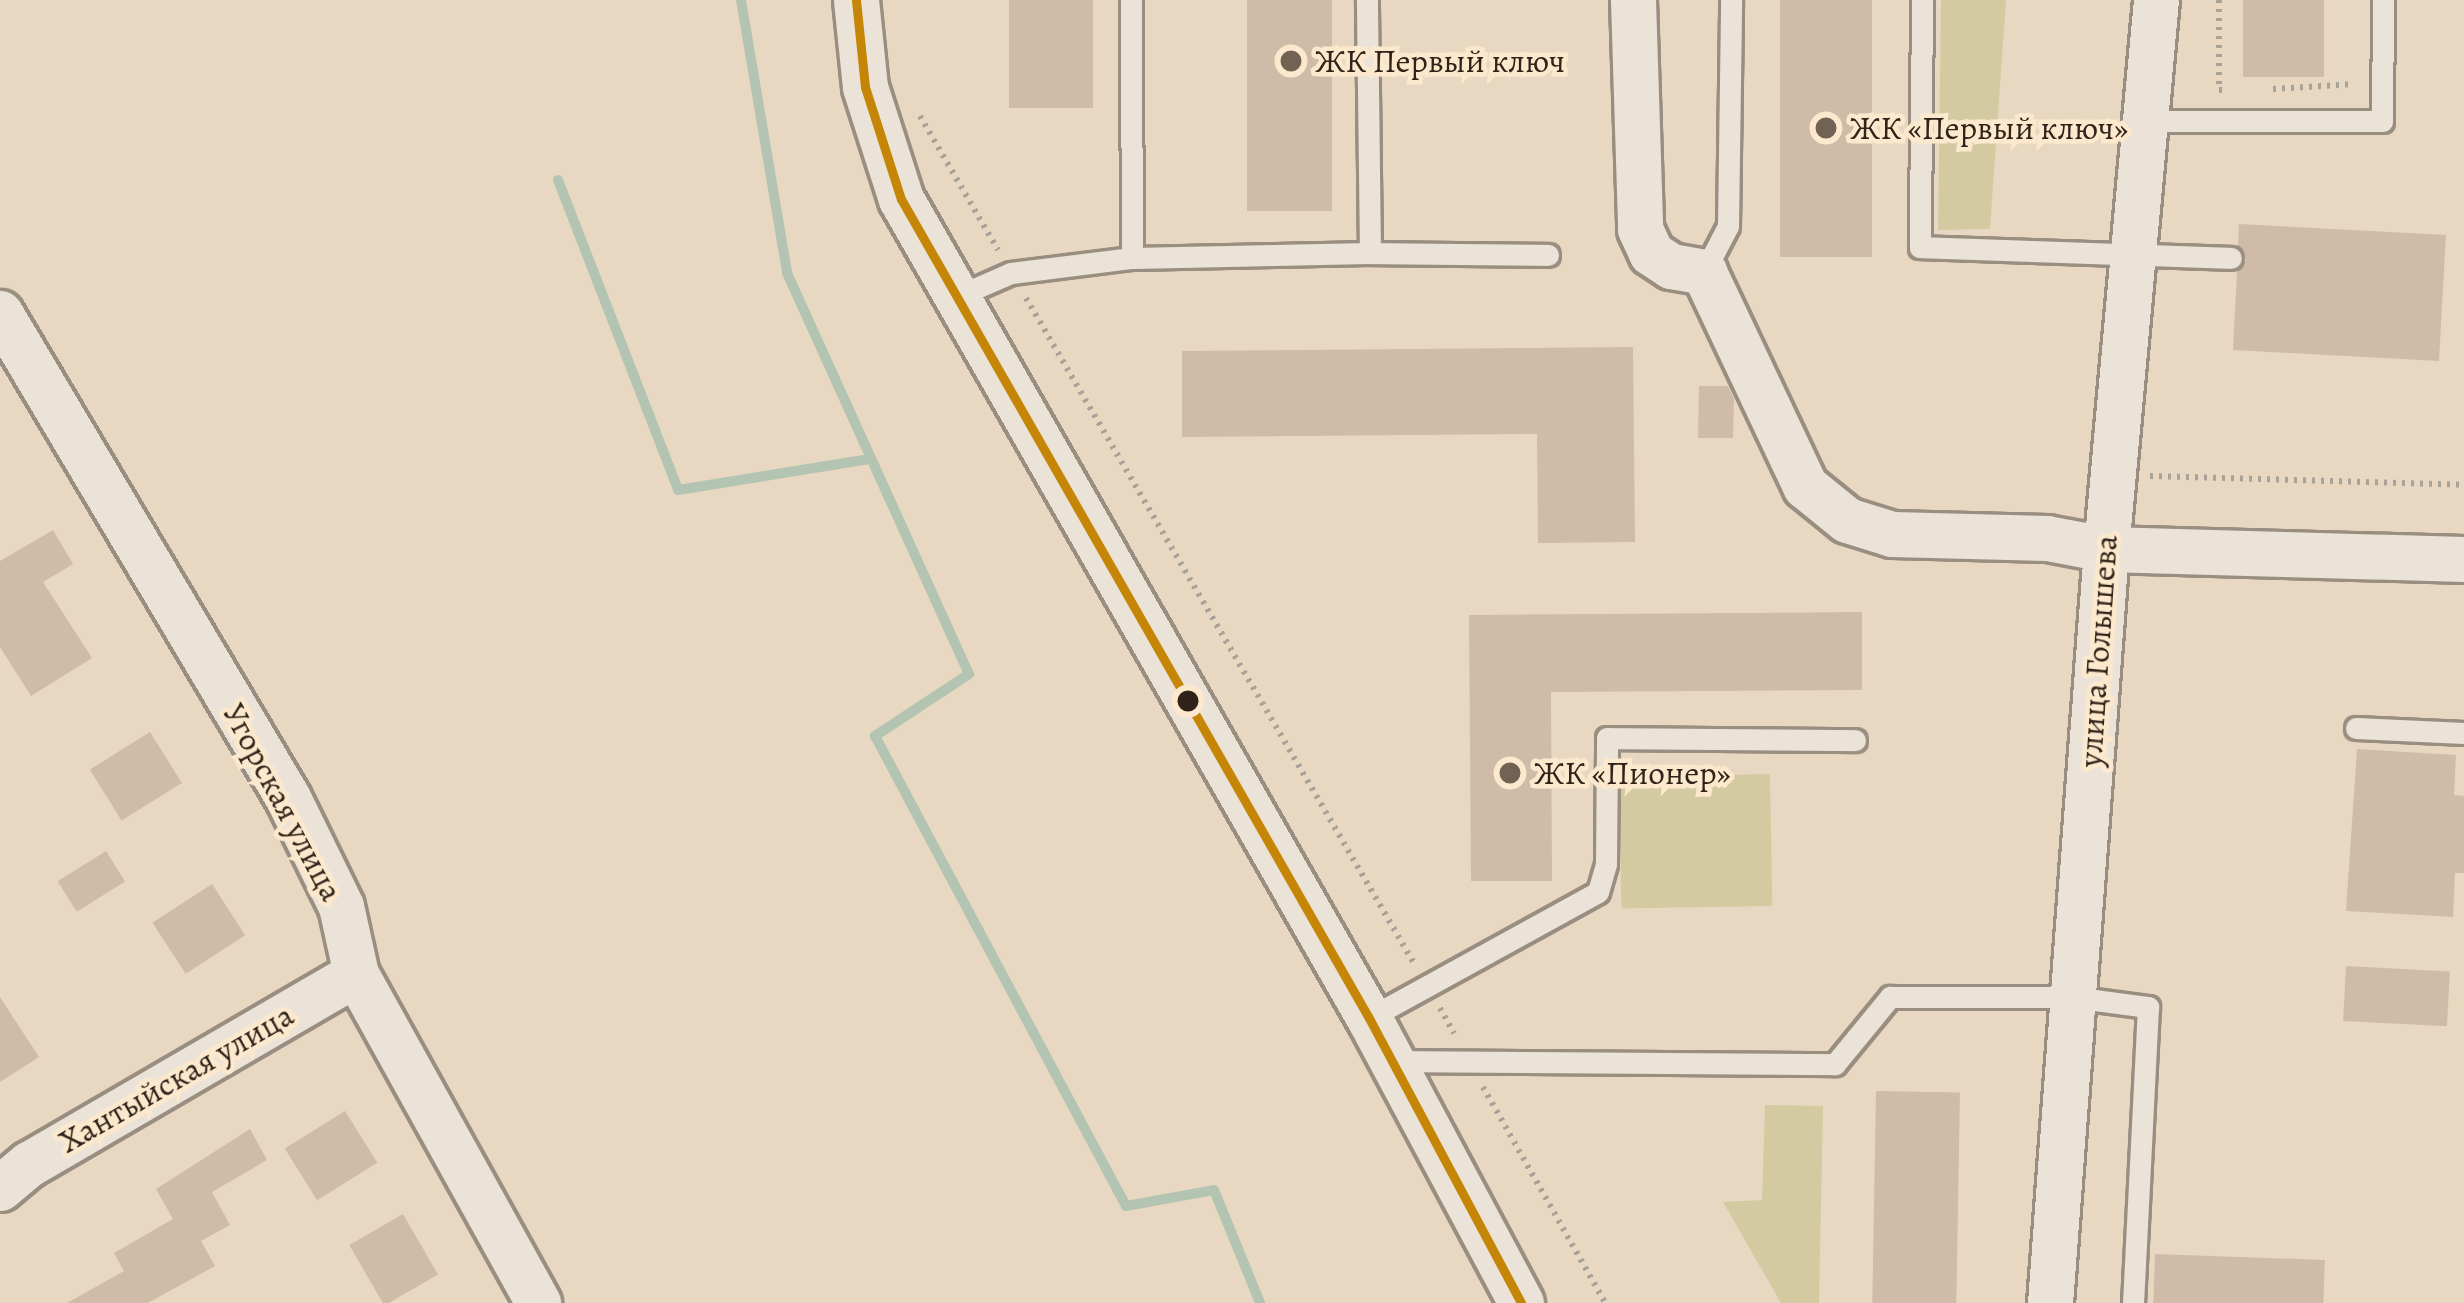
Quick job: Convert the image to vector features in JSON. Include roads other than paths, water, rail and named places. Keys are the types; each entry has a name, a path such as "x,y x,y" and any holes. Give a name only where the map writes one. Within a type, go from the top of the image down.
{"street":[{"path":"856,0 865,87 901,199 1369,1018 1521,1303"},
{"path":"1633,0 1640,229 1651,254 1671,266 1704,272 1805,486 1847,520 1892,533 2047,538 2106,549 2464,559"},
{"name":"улица Голышева","path":"2050,1303 2106,549 2156,0"},
{"name":"Угорская улица","path":"0,313 288,798 341,906 356,974 538,1303"},
{"name":"Хантыйская улица","path":"0,1188 28,1164 356,974"}],"lane":[{"path":"1131,0 1132,258"},
{"path":"1366,0 1370,254"},
{"path":"1704,272 1728,226 1731,0"},
{"path":"1922,0 1920,247 2231,258"},
{"path":"2148,122 2382,121 2383,0"},
{"path":"956,296 1011,273 1132,258 1548,255"},
{"path":"2356,728 2464,733"},
{"path":"1369,1018 1598,892 1606,864 1607,738 1855,740"},
{"path":"1392,1061 1835,1064 1890,997 2072,997 2149,1007 2133,1303"}],"waterway":[{"path":"741,0 787,273 969,674 875,736 1126,1206 1214,1190 1260,1303"},
{"path":"558,180 678,490 870,459"}],"place":[{"name":"ЖК Первый ключ","path":"1291,61"},
{"name":"ЖК «Первый ключ»","path":"1826,128"},
{"name":"ЖК «Пионер»","path":"1510,773"}]}
